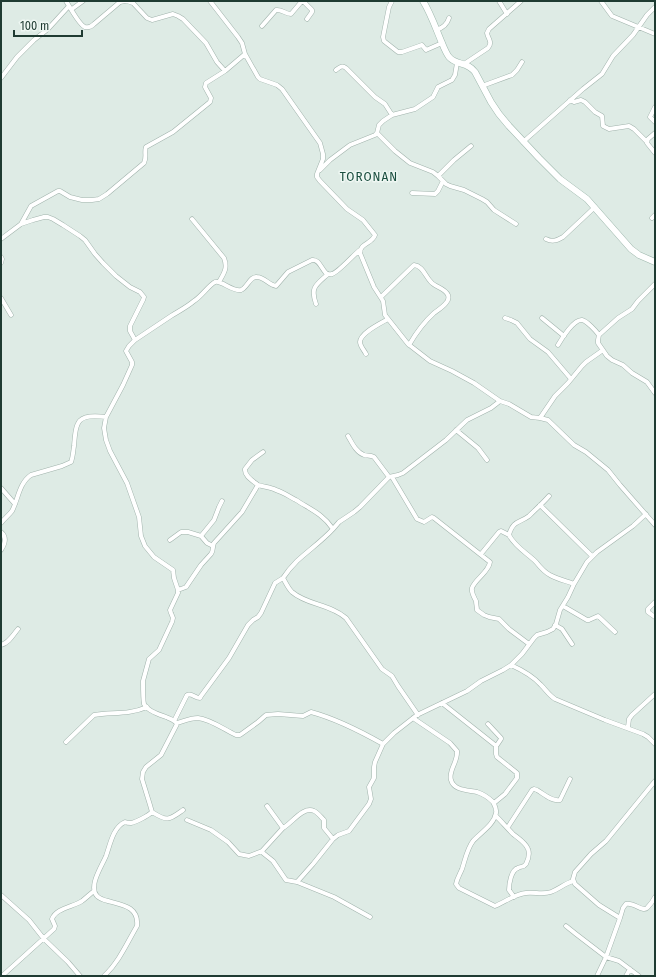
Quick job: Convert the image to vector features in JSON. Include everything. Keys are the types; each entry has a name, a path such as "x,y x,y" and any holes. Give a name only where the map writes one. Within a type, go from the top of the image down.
{"street":[{"path":"1,78 21,53 48,28 69,4 83,1"},
{"path":"69,4 81,25 86,27 90,27 120,2 126,1 133,3 152,20 173,14 178,16 183,19 206,43 225,71"},
{"path":"210,1 242,43 245,54 258,77 277,85 282,89 320,143 323,154 317,177 347,209 363,220 375,235 373,239 361,247 360,250 333,274 328,274 318,284 313,290 313,297 316,304"},
{"path":"262,26 276,10 291,14 302,1 312,10 307,19"},
{"path":"392,1 389,8 383,37 384,41 398,52 422,45 426,50 442,43"},
{"path":"424,1 447,55 450,59 457,63 470,66 499,114 523,142 560,179 582,194 631,249 639,255 655,262"},
{"path":"499,1 507,14"},
{"path":"464,64 488,48 491,43 487,33 489,29 522,1"},
{"path":"600,1 612,16 655,34"},
{"path":"523,142 602,74 613,56 633,35 647,15 655,7"},
{"path":"436,30 446,25 449,18"},
{"path":"21,224 31,206 58,191 70,197 82,200 103,198 144,163 146,157 146,147 173,132 210,102 211,98 205,87 206,83 225,71 245,54"},
{"path":"482,86 512,74 517,70 522,62"},
{"path":"318,172 330,160 350,145 375,135 379,125 392,115 415,109 428,101 433,97 438,87 452,80 455,75 457,63"},
{"path":"336,70 340,66 344,66 355,75 375,97 385,104 392,115"},
{"path":"570,100 574,102 580,100 583,101 602,116 603,126 609,129 629,126 634,129 647,142 655,153"},
{"path":"655,107 650,117 655,122"},
{"path":"377,133 410,164 433,172 450,186 482,198 494,210 516,224"},
{"path":"647,142 655,133"},
{"path":"438,176 471,146"},
{"path":"412,193 435,194 443,181"},
{"path":"546,239 553,241 562,237 595,207"},
{"path":"1,239 21,224 48,217 85,240 94,254 103,263 122,281 140,292 144,297 144,300 130,326 135,340"},
{"path":"192,218 224,258 226,270 219,282"},
{"path":"360,250 374,287 381,297 385,315 409,345 430,361 474,383 500,401 509,404 531,417 544,418 552,423 574,445 586,452 608,470 620,486 655,525"},
{"path":"1,257 1,263"},
{"path":"328,274 315,259 288,272 276,286 257,276 241,290 234,289 219,282 214,282 194,301 135,340 129,346 126,351 132,365 124,385 110,408 106,417 104,428 110,451 127,484 139,517 142,541 154,557 173,570 178,590 170,610 173,618 172,622 159,650 149,659 143,681 144,704 160,715 176,722 201,718 236,735 240,735 266,715 278,714 303,716 311,712 346,724 383,744"},
{"path":"381,297 414,265 419,266 432,283 445,291 448,296 445,304 423,325 409,345"},
{"path":"655,284 632,309 618,318 599,335 598,340 598,343 612,360 623,365 632,373 647,382 655,393"},
{"path":"1,298 11,315"},
{"path":"505,318 517,323 530,339 548,352 571,379"},
{"path":"542,318 564,336"},
{"path":"366,354 361,345 361,338 374,326 388,319"},
{"path":"558,344 575,322 583,320 599,335"},
{"path":"540,418 555,396 586,362 603,350"},
{"path":"183,810 170,819 162,818 152,812 142,779 142,772 146,767 162,755 165,750 187,695 191,694 197,698 200,698 229,658 248,625 258,617 275,583 283,578 297,561 327,536 339,522 360,507 390,477 398,476 403,473 446,440 467,420 491,408 500,401"},
{"path":"1,523 12,511 28,477 71,462 78,422 88,416 96,415 106,417"},
{"path":"456,430 478,448 487,460"},
{"path":"348,436 356,450 364,455 374,457 390,477 417,519 424,522 432,517 434,518 490,562 472,589 477,610 478,612 489,617 499,619 509,629 529,644"},
{"path":"263,452 252,460 245,469 244,471 246,474 258,485 265,488 276,489 314,510 333,529"},
{"path":"178,590 186,586 211,554 214,543 242,512 258,485"},
{"path":"1,488 15,504"},
{"path":"509,535 515,523 525,518 549,496"},
{"path":"200,536 214,520 222,501"},
{"path":"540,505 592,556"},
{"path":"297,882 333,839 338,835 349,831 371,802 369,787 374,778 375,762 383,744 388,738 418,715 472,688 481,681 511,665 537,635 553,629 574,584 592,556 646,514"},
{"path":"481,554 501,531 509,535 522,551 536,562 545,572 551,576 574,584"},
{"path":"1,532 5,540 1,550"},
{"path":"170,540 181,532 194,533 213,546"},
{"path":"283,578 291,591 298,596 334,610 346,618 382,669 392,676 418,715"},
{"path":"655,602 648,609 648,612 655,617"},
{"path":"563,606 587,620 598,616 614,632"},
{"path":"555,625 562,629 572,644"},
{"path":"1,645 10,640 18,629"},
{"path":"511,665 532,677 550,696 555,699 605,720 628,727 648,737 655,744"},
{"path":"628,727 628,723 632,715 655,694"},
{"path":"442,703 496,745"},
{"path":"66,742 94,715 128,713 139,711 147,707"},
{"path":"413,718 450,743 457,751 457,759 451,772 451,781 453,784 460,789 482,794 494,804 497,811 496,816 473,842 468,852 456,884 459,888 480,898 492,906 495,906 527,892 551,892 557,890 566,883 573,881"},
{"path":"488,724 501,738 496,745 497,756 517,773 517,778 505,794 494,804"},
{"path":"508,827 532,790 537,790 558,801 560,800 570,779"},
{"path":"620,918 599,905 575,884 573,881 573,876 591,854 606,841 655,781"},
{"path":"267,806 283,828"},
{"path":"187,820 211,830 228,842 239,854 249,856 262,851 283,828 301,812 311,810 315,811 324,820 324,828 333,839"},
{"path":"107,975 121,954 137,926 138,921 137,916 130,908 98,897 94,891 94,886 111,840 120,825 125,822 133,823 150,815 152,812"},
{"path":"496,816 528,848 528,860 524,866 516,869 512,875 509,890 514,897"},
{"path":"262,851 273,861 286,880 297,882 334,897 370,917"},
{"path":"2,976 55,928 52,919 54,914 80,902 94,891"},
{"path":"1,896 29,920 44,939 80,976"},
{"path":"597,976 606,957 623,908 626,904 634,904 642,909 645,909 655,897"},
{"path":"566,926 606,957 619,962 639,976"},
{"path":"626,976 630,969"}],"district":[{"name":"TORONAN","path":"369,176"}]}
